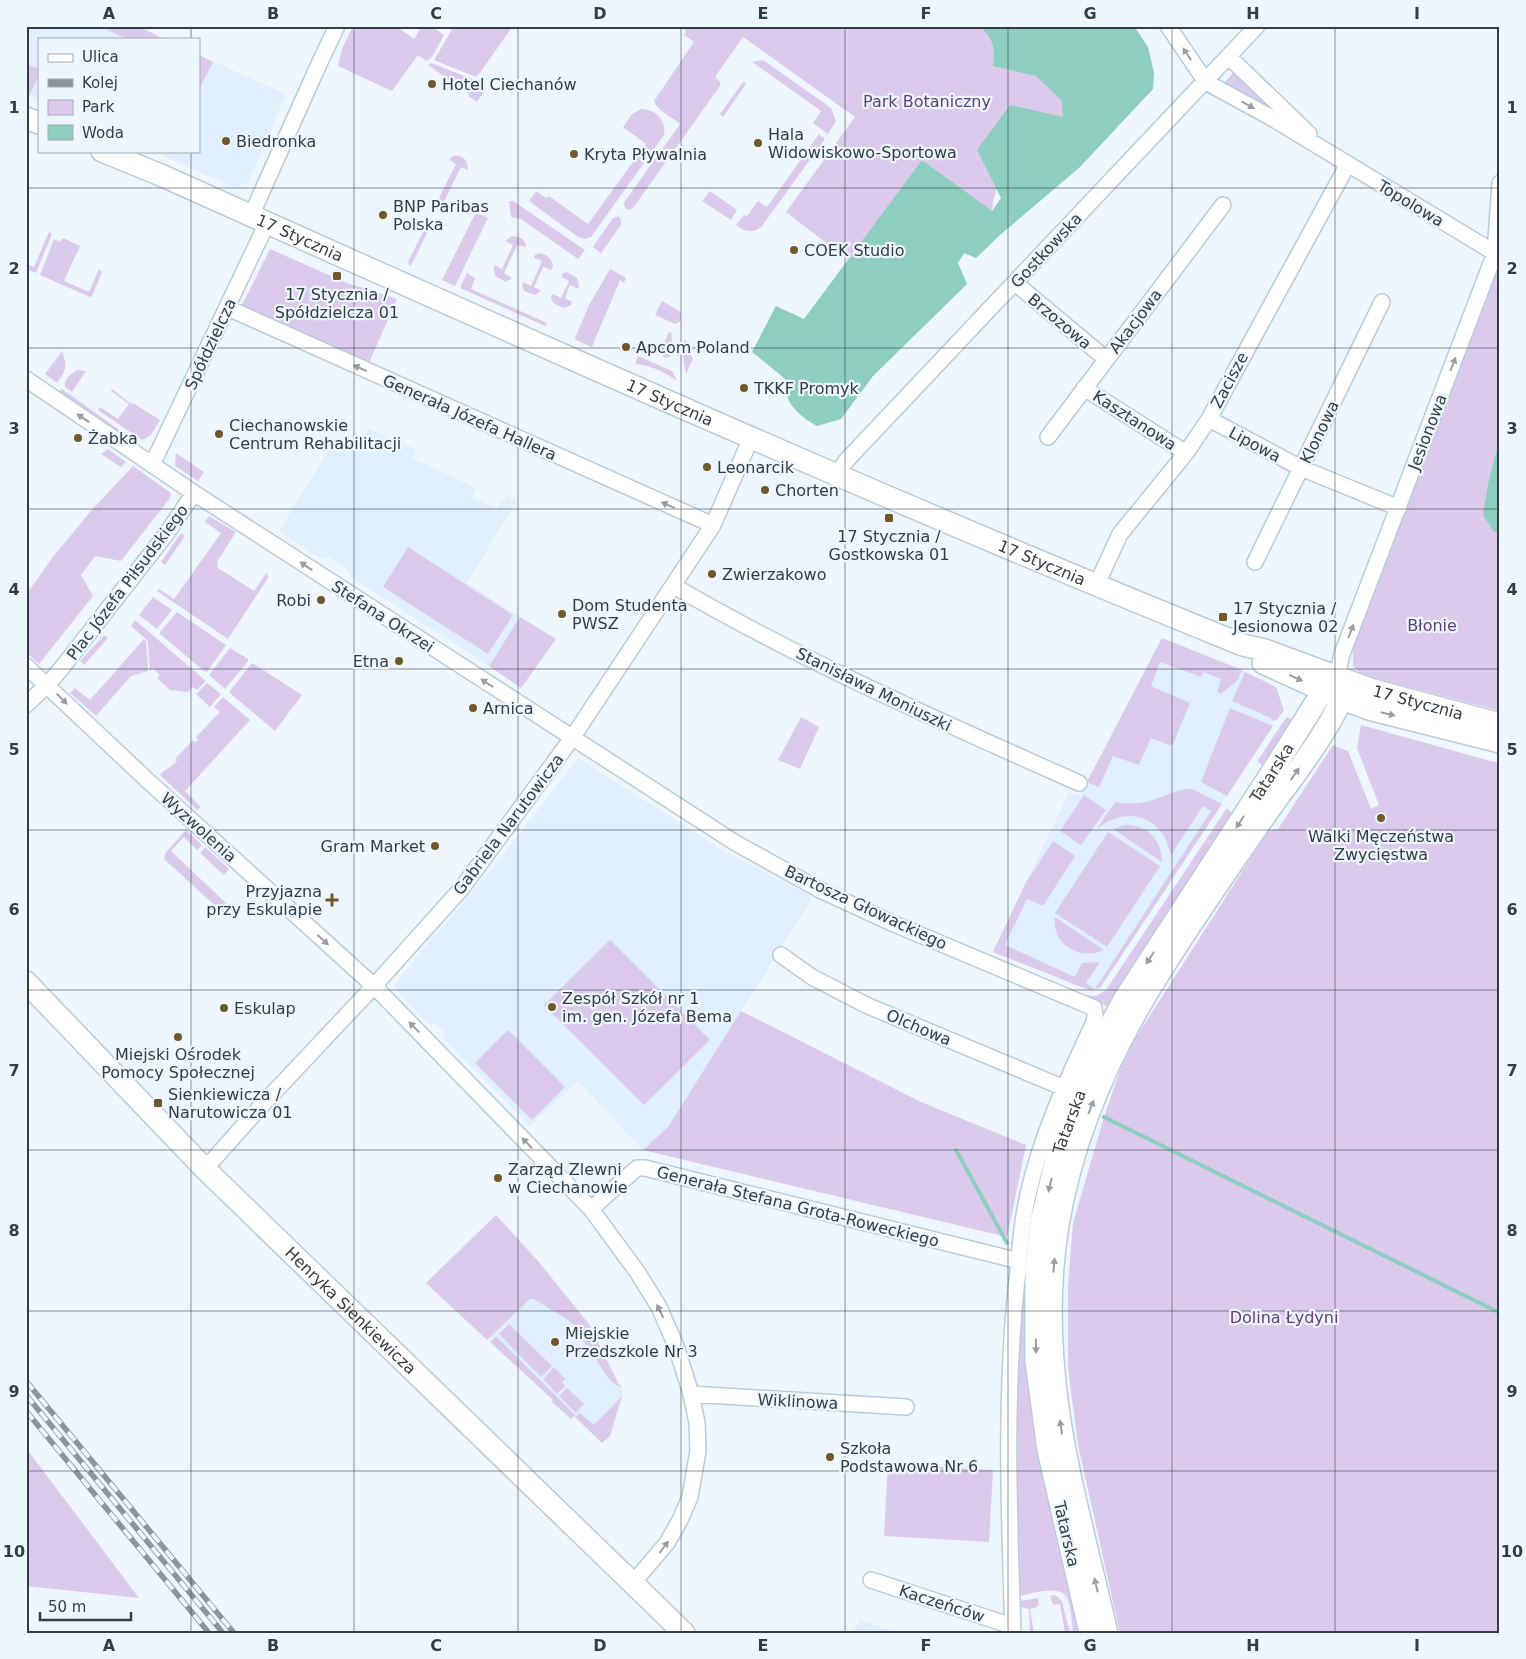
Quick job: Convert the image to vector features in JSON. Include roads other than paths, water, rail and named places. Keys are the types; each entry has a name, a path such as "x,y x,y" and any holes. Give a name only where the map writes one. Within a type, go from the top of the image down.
{"main road":[{"path":"26,118 38,123"},
{"name":"17 Stycznia","path":"104,152 163,176 836,476 1242,646 1258,661 1330,684 1373,690 1500,724"},
{"name":"17 Stycznia","path":"1330,684 1342,699 1369,709 1500,742"},
{"name":"Tatarska","path":"1090,1633 1048,1450 1036,1361 1036,1268 1041,1223 1059,1148 1072,1109 1112,1020 1153,953 1330,684"},
{"name":"Tatarska","path":"1108,1633 1064,1448 1053,1362 1053,1269 1058,1226 1067,1183 1088,1115 1102,1079 1141,1003 1168,959 1318,742 1342,699"},
{"name":"Henryka Sienkiewicza","path":"26,982 206,1169 684,1633"}],"street":[{"name":"Spółdzielcza","path":"152,465 228,308 259,219 318,64 337,26"},
{"path":"1168,26 1206,82"},
{"name":"Gostkowska","path":"836,476 845,462 1257,26"},
{"name":"Topolowa","path":"1229,57 1328,152"},
{"name":"Topolowa","path":"1206,82 1497,250"},
{"name":"Zacisze","path":"1096,586 1120,534 1186,453 1209,419 1348,164"},
{"name":"Jesionowa","path":"1330,684 1497,250 1500,183"},
{"name":"Akacjowa","path":"1048,437 1223,205"},
{"name":"Brzozowa","path":"1015,283 1106,359"},
{"name":"Klonowa","path":"1255,562 1382,302"},
{"name":"Generała Józefa Hallera","path":"228,308 713,525"},
{"path":"26,379 152,465"},
{"name":"Kasztanowa","path":"1084,388 1186,453"},
{"name":"Lipowa","path":"1209,419 1301,468 1399,508"},
{"name":"Gabriela Narutowicza","path":"206,1169 263,1104 374,986 462,888 572,738 674,586 713,525 751,438"},
{"name":"Plac Józefa Piłsudskiego","path":"47,685 167,533 194,493 152,465"},
{"name":"Stefana Okrzei","path":"194,493 572,738"},
{"name":"Stanisława Moniuszki","path":"674,586 742,623 902,704 1079,783"},
{"name":"Wyzwolenia","path":"26,666 147,780 374,986 590,1209 638,1273 659,1307 676,1346 691,1394 698,1451 690,1497 680,1520 667,1543 632,1584"},
{"path":"26,705 47,685"},
{"name":"Bartosza Głowackiego","path":"572,738 722,835 820,890 1094,1008"},
{"name":"Olchowa","path":"781,955 812,977 866,1005 1064,1088"},
{"name":"Tatarska","path":"1013,1629 1008,1442 1012,1314 1027,1196 1037,1160 1064,1088 1094,1022 1094,1008"},
{"name":"Generała Stefana Grota-Roweckiego","path":"590,1209 637,1168 645,1168 1019,1261"},
{"name":"Wiklinowa","path":"691,1394 906,1407"},
{"name":"Kaczeńców","path":"871,1580 1013,1629"}],"water":[{"path":"979,26 1134,26 1148,47 1154,73 1153,89 1080,167 1000,235 976,258 964,253 958,263 967,284 873,376 841,419 817,426 794,409 788,399 787,388 789,382 752,352 776,306 804,319 922,160 992,211 1001,198 977,150 1010,105 1063,117 1062,101 1036,76 993,66 994,54 991,39"},
{"path":"1500,438 1500,532 1494,532 1483,515 1489,479"}],"waterway":[{"path":"1104,1117 1500,1313"},
{"path":"956,1150 1007,1243"}],"railway":[{"path":"26,1381 234,1633"},
{"path":"26,1395 223,1633"},
{"path":"26,1411 209,1633"}],"place":[{"name":"Hotel Ciechanów","path":"432,84"},
{"name":"Biedronka","path":"226,141"},
{"name":"Hala Widowiskowo-Sportowa","path":"758,143"},
{"name":"Kryta Pływalnia","path":"574,154"},
{"name":"BNP Paribas Polska","path":"383,215"},
{"name":"COEK Studio","path":"794,250"},
{"name":"17 Stycznia / Spółdzielcza 01","path":"337,276"},
{"name":"Apcom Poland","path":"626,347"},
{"name":"TKKF Promyk","path":"744,388"},
{"name":"Ciechanowskie Centrum Rehabilitacji","path":"219,434"},
{"name":"Żabka","path":"78,438"},
{"name":"Leonarcik","path":"707,467"},
{"name":"Chorten","path":"765,490"},
{"name":"17 Stycznia / Gostkowska 01","path":"889,518"},
{"name":"Zwierzakowo","path":"712,574"},
{"name":"Robi","path":"321,600"},
{"name":"Dom Studenta PWSZ","path":"562,614"},
{"name":"17 Stycznia / Jesionowa 02","path":"1223,617"},
{"name":"Etna","path":"399,661"},
{"name":"Arnica","path":"473,708"},
{"name":"Walki Męczeństwa Zwycięstwa","path":"1381,818"},
{"name":"Gram Market","path":"435,846"},
{"name":"Przyjazna przy Eskulapie","path":"332,900"},
{"name":"Zespół Szkół nr 1 im. gen. Józefa Bema","path":"552,1007"},
{"name":"Eskulap","path":"224,1008"},
{"name":"Miejski Ośrodek Pomocy Społecznej","path":"178,1037"},
{"name":"Sienkiewicza / Narutowicza 01","path":"158,1103"},
{"name":"Zarząd Zlewni w Ciechanowie","path":"498,1178"},
{"name":"Miejskie Przedszkole Nr 3","path":"555,1342"},
{"name":"Szkoła Podstawowa Nr 6","path":"830,1457"}],"park label":[{"name":"Park Botaniczny","path":"927,101"},
{"name":"Błonie","path":"1432,625"},
{"name":"Dolina Łydyni","path":"1284,1317"}]}
